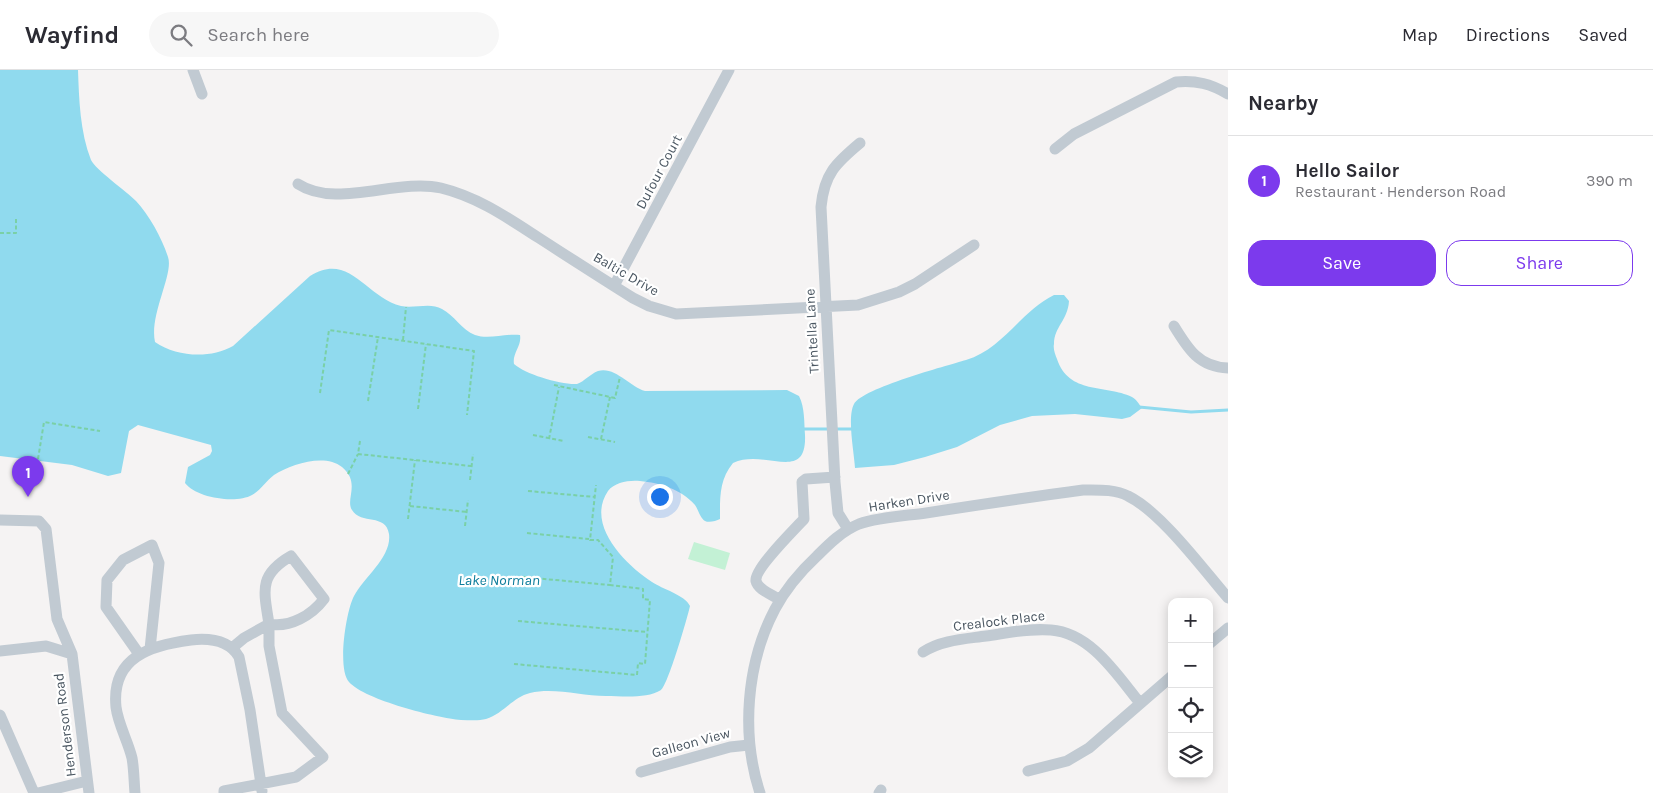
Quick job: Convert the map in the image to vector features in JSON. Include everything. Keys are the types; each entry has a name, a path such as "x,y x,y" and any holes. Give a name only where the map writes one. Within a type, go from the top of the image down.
{"street":[{"path":"193,70 202,94"},
{"name":"Dufour Court","path":"614,286 729,70"},
{"path":"1055,149 1074,134 1176,82 1190,80 1203,83 1228,94"},
{"name":"Trintella Lane","path":"848,530 838,513 821,221 822,197 828,176 836,162 860,143"},
{"name":"Baltic Drive","path":"298,184 313,190 336,193 418,185 460,193 499,212 614,286 649,306 676,314 858,306 899,292 974,244"},
{"path":"1174,326 1187,348 1199,360 1213,367 1228,368"},
{"path":"780,600 760,588 756,583 756,577 775,551 804,519 802,482 806,479 835,477"},
{"name":"Harken Drive","path":"760,793 749,745 749,714 754,672 766,629 780,600 809,564 848,530 870,521 1083,490 1108,490 1127,495 1149,508 1228,598"},
{"name":"Henderson Road","path":"0,520 39,521 46,529 58,619 72,654 88,787"},
{"path":"139,654 106,607 107,580 123,560 152,544 159,563 150,649"},
{"path":"224,793 224,791 261,789 296,777 322,757 282,713 269,646 269,624 263,587 268,576 278,563 291,556 324,599 317,609 295,622 278,626 269,624 244,638 232,648"},
{"path":"1210,643 1228,628"},
{"name":"Crealock Place","path":"923,652 941,643 1026,630 1052,630 1067,633 1094,649 1140,704"},
{"path":"134,793 132,760 116,708 116,691 126,666 139,654 150,649 206,639 217,641 232,648 239,657 243,670 261,789"},
{"name":"Henderson Road","path":"0,651 46,646 72,654"},
{"path":"1028,771 1058,764 1089,748 1168,680"},
{"path":"0,715 36,793 88,787"},
{"name":"Galleon View","path":"641,772 730,747 749,745"}],"path":[{"path":"0,233 16,232 16,218"},
{"path":"403,340 406,307"},
{"path":"320,393 329,330 403,340 474,351 467,415"},
{"path":"368,401 378,337"},
{"path":"418,409 426,344"},
{"path":"554,386 615,398 620,376"},
{"path":"549,438 559,386"},
{"path":"601,440 610,397"},
{"path":"38,459 44,422 100,431"},
{"path":"533,435 564,441"},
{"path":"588,437 615,442"},
{"path":"348,474 358,454 360,440"},
{"path":"358,454 471,466"},
{"path":"470,480 473,454"},
{"path":"408,519 415,460"},
{"path":"590,540 596,485"},
{"path":"528,491 595,497"},
{"path":"465,526 468,500"},
{"path":"410,506 467,512"},
{"path":"527,533 598,540 613,557 610,586"},
{"path":"514,664 637,675 638,663 645,664 650,600 643,599 643,589 523,577"},
{"path":"518,621 647,632"}],"green space":[{"path":"694,542 730,553 725,570 688,559"}],"water":[{"name":"Lake Norman","path":"0,70 78,70 82,127 91,160 136,201 146,213 155,227 168,257 168,274 155,320 154,331 155,342 173,351 204,354 214,353 233,346 310,276 324,270 336,269 347,272 389,301 401,306 432,306 442,309 466,330 475,335 486,337 520,335 520,343 514,356 514,364 535,375 553,381 577,384 595,372 604,370 616,374 645,391 787,390 799,396 803,410 805,435 804,450 799,458 782,462 745,459 733,463 728,469 723,483 720,497 720,519 712,522 705,521 689,499 677,491 655,483 627,481 614,486 608,491 602,504 602,517 605,530 612,543 621,555 642,575 656,585 673,592 690,606 672,665 661,690 642,696 597,696 558,691 539,691 518,698 492,717 483,720 461,720 402,707 357,689 349,682 345,675 343,653 348,614 358,589 382,559 389,542 389,534 383,523 361,517 352,510 350,506 351,479 342,467 335,463 317,460 289,467 274,475 252,495 245,498 227,499 207,496 190,488 185,483 188,467 210,455 212,451 211,445 138,425 129,431 121,473 108,476 72,465 0,456"},
{"path":"1054,295 1064,295 1069,301 1066,313 1056,333 1054,346 1063,370 1070,378 1089,387 1122,393 1132,397 1142,408 1130,417 1122,419 1075,414 1032,416 1000,425 957,447 925,457 894,465 855,468 851,417 854,404 872,391 979,355 991,348 1042,302"}],"waterway":[{"path":"1139,407 1191,412 1228,410"},
{"path":"801,429 830,429"},
{"path":"836,429 855,429"}],"place":[{"name":"Hello Sailor","path":"28,497"}]}
